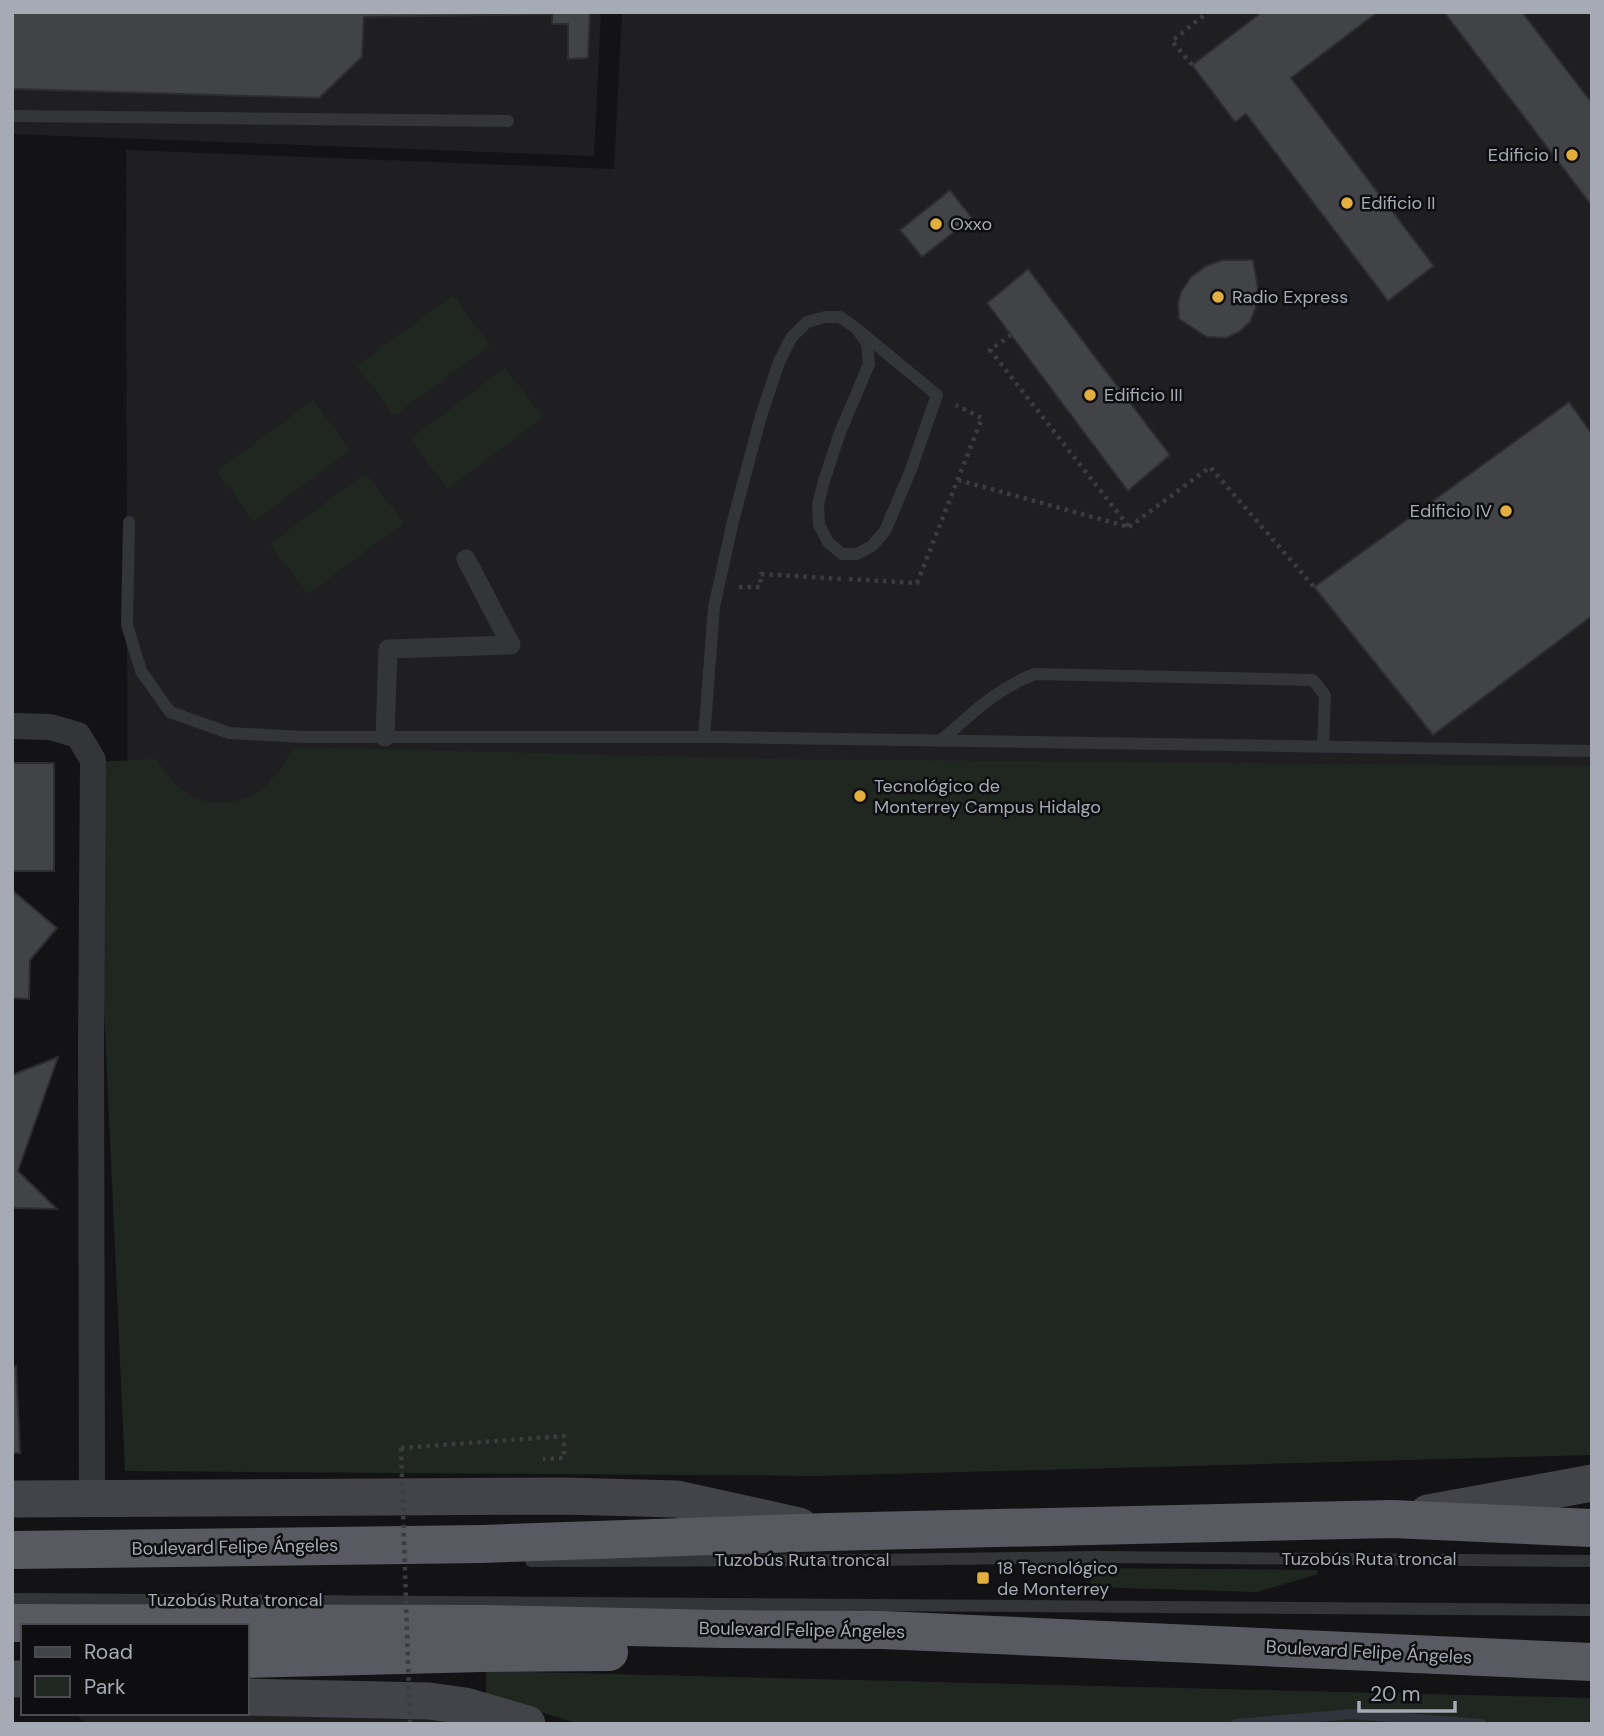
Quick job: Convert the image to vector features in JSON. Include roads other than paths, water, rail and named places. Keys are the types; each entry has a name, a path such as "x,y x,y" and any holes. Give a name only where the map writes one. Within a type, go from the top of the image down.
{"highway":[{"name":"Boulevard Felipe Ángeles","path":"12,1550 482,1544 828,1532 1392,1520 1592,1528"},
{"name":"Boulevard Felipe Ángeles","path":"12,1623 483,1613 723,1629 883,1630 1582,1662"},
{"path":"248,1659 612,1652 723,1629"}],"main road":[{"path":"1392,1520 1592,1483"},
{"path":"12,1499 564,1496 677,1499 828,1532"},
{"path":"248,1697 429,1701 464,1706 527,1724"}],"street":[{"path":"385,737 388,649 511,645 466,559"},
{"path":"12,726 50,727 78,735 93,760 92,1499"}],"lane":[{"path":"12,117 509,121"},
{"path":"704,737 714,607 733,521 757,429 779,362 791,338 807,322 825,317 840,317 856,328 937,395 910,472 885,530 872,546 857,554 842,554 828,542 820,525 818,505 839,435 869,364 867,343 856,328"},
{"path":"129,522 127,625 141,671 170,712 229,733 303,737 704,737 1592,751"},
{"path":"940,741 1004,688 1035,674 1312,680 1325,695 1323,747"},
{"name":"Tuzobús Ruta troncal","path":"522,1561 1097,1557 1592,1561"},
{"name":"Tuzobús Ruta troncal","path":"12,1599 483,1613 1592,1610"}],"waterway":[{"path":"1236,1724 1352,1714 1481,1724"}],"place":[{"name":"Edificio I","path":"1572,155"},
{"name":"Edificio II","path":"1347,203"},
{"name":"Oxxo","path":"936,224"},
{"name":"Radio Express","path":"1218,297"},
{"name":"Edificio III","path":"1090,395"},
{"name":"Edificio IV","path":"1506,511"},
{"name":"Tecnológico de Monterrey Campus Hidalgo","path":"860,796"},
{"name":"18 Tecnológico de Monterrey","path":"983,1578"}]}
